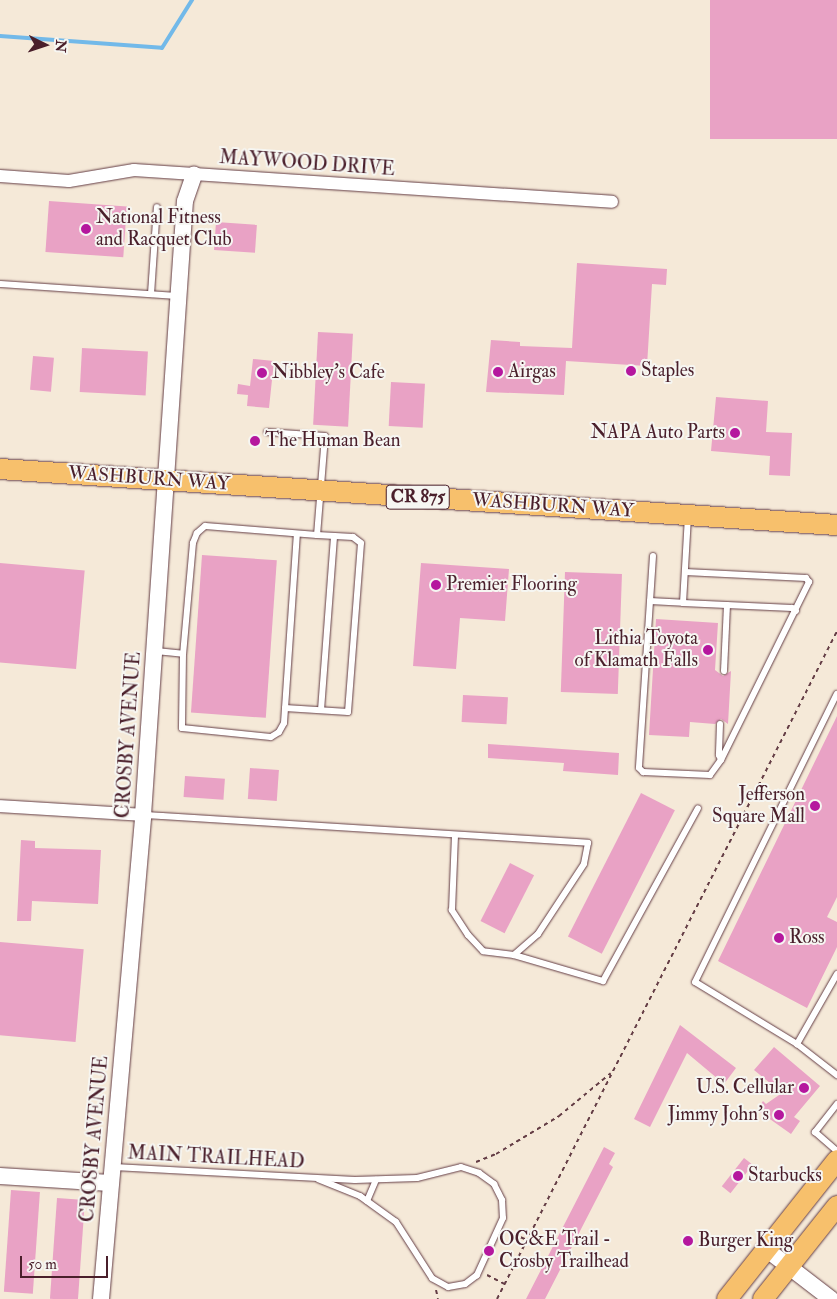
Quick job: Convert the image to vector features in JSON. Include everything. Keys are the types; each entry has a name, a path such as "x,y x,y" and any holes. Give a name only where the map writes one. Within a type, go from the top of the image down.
{"main road":[{"name":"WASHBURN WAY","path":"0,469 837,525"},
{"path":"727,1299 837,1160"},
{"path":"763,1299 837,1206"}],"street":[{"name":"MAYWOOD DRIVE","path":"0,176 69,181 134,170 612,202"},
{"name":"CROSBY AVENUE","path":"101,1299 143,815 185,201 194,175"},
{"path":"0,806 143,815"},
{"path":"0,1176 110,1183"},
{"path":"766,1249 831,1299"}],"lane":[{"path":"151,294 157,207"},
{"path":"0,284 180,296"},
{"path":"267,432 325,436 317,535"},
{"path":"683,603 688,515"},
{"path":"285,708 348,712 361,543 353,537 205,526 197,533 193,543 183,654 182,728 271,737 284,723 285,708 297,534"},
{"path":"321,710 334,536"},
{"path":"653,556 639,768 643,772 710,775 722,760 809,582 806,578 685,572"},
{"path":"650,601 796,611"},
{"path":"724,671 727,605"},
{"path":"155,651 183,654"},
{"path":"837,694 695,982 797,1044 837,1075"},
{"path":"720,724 719,754 722,760"},
{"path":"456,835 452,910 468,934 483,950 514,955 603,981 698,808"},
{"path":"143,815 588,843 584,864 579,872 538,934 514,955"},
{"path":"797,1044 837,974"},
{"path":"837,1104 815,1132 837,1151"},
{"name":"MAIN TRAILHEAD","path":"112,1167 318,1179 376,1180 417,1178 461,1167"},
{"path":"461,1167 480,1173 494,1184 502,1200 503,1218 479,1271"},
{"name":"MAIN TRAILHEAD","path":"318,1179 367,1201 396,1222 432,1278 448,1286 465,1284 479,1271"},
{"path":"367,1201 376,1180"}],"path":[{"path":"497,1299 837,631"},
{"path":"461,1167 496,1154 558,1116 613,1071"},
{"path":"499,1227 527,1240"},
{"path":"479,1271 505,1284"}],"building":[{"path":"710,0 837,0 837,139 710,139"},
{"name":"National Fitness and Racquet Club","path":"49,201 127,206 123,257 45,252"},
{"path":"216,222 257,225 255,253 214,250"},
{"path":"577,263 667,269 666,285 652,284 647,366 566,361 564,395 486,392 491,340 520,342 520,346 572,348"},
{"path":"318,332 353,334 348,427 313,425"},
{"path":"82,348 148,351 146,395 80,392"},
{"path":"33,356 54,358 51,392 30,390"},
{"name":"Nibbley's Cafe","path":"253,359 274,361 269,408 247,406 248,395 237,394 238,384 250,386"},
{"path":"391,382 425,384 423,428 389,426"},
{"path":"716,397 768,401 766,432 792,433 790,476 769,475 770,456 711,451"},
{"path":"202,555 277,560 266,718 191,713"},
{"path":"0,563 85,570 76,669 0,662"},
{"path":"421,563 509,569 505,621 460,618 456,669 413,666"},
{"path":"565,572 622,574 618,694 561,692"},
{"path":"656,619 718,623 715,670 723,676 731,671 728,724 721,719 715,724 690,722 689,737 649,735"},
{"path":"463,695 508,697 507,724 462,722"},
{"name":"Jefferson Square Mall","path":"837,716 837,897 827,917 837,922 837,947 807,1008 718,961"},
{"path":"488,744 619,753 618,775 563,771 564,763 488,758"},
{"path":"250,768 279,770 277,801 248,799"},
{"path":"185,776 225,779 223,800 184,797"},
{"path":"641,793 675,810 602,954 568,936"},
{"path":"21,840 35,841 35,848 101,850 98,904 32,901 31,921 17,921"},
{"path":"510,863 534,875 505,933 480,921"},
{"path":"0,942 84,949 76,1042 0,1035"},
{"path":"680,1025 736,1068 724,1084 687,1053 650,1127 634,1119"},
{"path":"774,1047 820,1086 794,1117 800,1121 791,1134 757,1110 763,1101 766,1104 782,1093 754,1070"},
{"path":"604,1147 615,1153 609,1164 613,1167 545,1299 526,1299"},
{"name":"Starbucks","path":"744,1158 753,1165 731,1193 722,1186"},
{"path":"11,1190 40,1192 33,1294 4,1292"},
{"path":"57,1198 85,1200 78,1299 50,1299"}],"waterway":[{"path":"0,36 162,48 192,0"}],"place":[{"name":"National Fitness and Racquet Club","path":"86,229"},
{"name":"Staples","path":"631,371"},
{"name":"Airgas","path":"498,372"},
{"name":"Nibbley's Cafe","path":"262,373"},
{"name":"NAPA Auto Parts","path":"735,433"},
{"name":"The Human Bean","path":"255,441"},
{"name":"Premier Flooring","path":"436,585"},
{"name":"Lithia Toyota of Klamath Falls","path":"708,650"},
{"name":"Jefferson Square Mall","path":"815,806"},
{"name":"Ross","path":"779,938"},
{"name":"U.S. Cellular","path":"804,1088"},
{"name":"Jimmy John's","path":"779,1115"},
{"name":"Starbucks","path":"738,1176"},
{"name":"Burger King","path":"688,1241"},
{"name":"OC&E Trail - Crosby Trailhead","path":"489,1251"}]}
